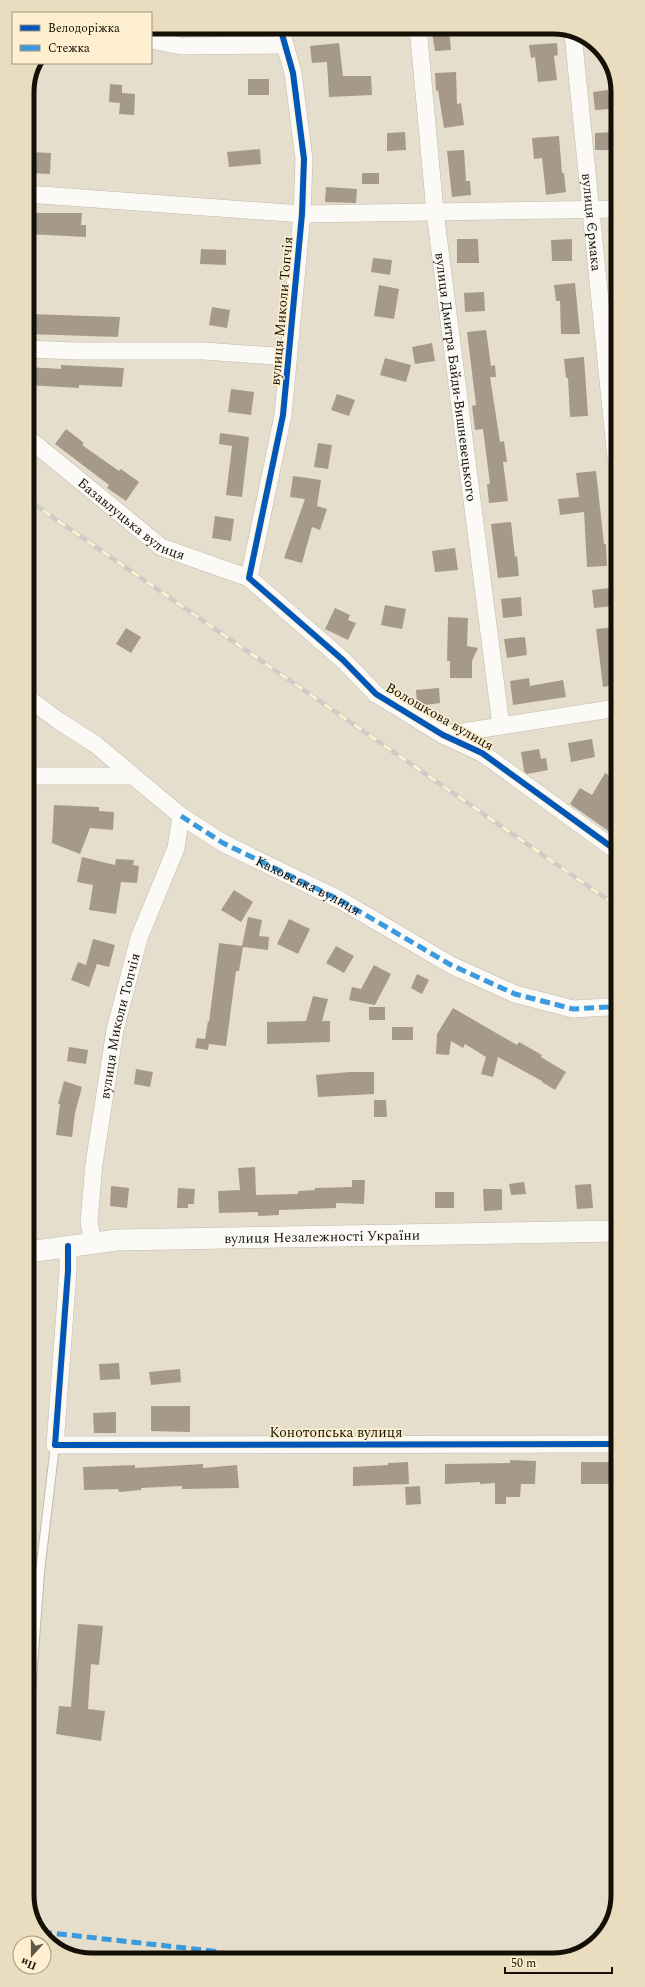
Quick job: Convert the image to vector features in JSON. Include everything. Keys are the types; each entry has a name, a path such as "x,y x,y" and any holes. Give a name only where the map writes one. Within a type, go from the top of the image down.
{"street":[{"name":"вулиця Миколи Топчія","path":"249,578 283,415 302,214 304,159 293,73 282,34"},
{"name":"вулиця Дмитра Байди-Вишневецького","path":"419,34 435,212 501,726"},
{"name":"вулиця Єрмака","path":"573,38 611,409"},
{"path":"152,40 181,46 285,45"},
{"path":"34,195 302,214 611,209"},
{"path":"34,349 77,352 204,351 288,357"},
{"name":"Базавлуцька вулиця","path":"34,443 161,548 249,578"},
{"name":"Волошкова вулиця","path":"249,578 343,660 376,694 443,735 482,753 611,847"},
{"name":"Каховська вулиця","path":"34,702 59,721 96,744 181,816 223,843 340,900 451,966 508,991 573,1009 611,1006"},
{"path":"443,735 611,709"},
{"path":"34,776 132,776"},
{"name":"вулиця Миколи Топчія","path":"93,1242 89,1222 94,1164 115,1030 139,938 176,848 181,816"},
{"name":"вулиця Незалежності України","path":"34,1251 93,1242 354,1235 611,1231"},
{"path":"55,1445 68,1271 68,1246"},
{"name":"Конотопська вулиця","path":"55,1445 611,1444"}],"lane":[{"path":"34,1653 40,1572 55,1445"}],"building":[{"path":"432,34 449,34 451,50 435,51"},
{"path":"339,43 343,76 371,76 372,95 329,97 327,62 312,63 310,46"},
{"path":"557,43 558,55 554,56 557,80 538,82 535,57 531,58 529,45"},
{"path":"456,72 457,104 461,103 464,125 444,128 438,90 436,91 435,73"},
{"path":"248,79 269,79 269,95 248,95"},
{"path":"110,84 122,85 122,93 135,94 134,115 119,114 120,103 109,102"},
{"path":"608,90 611,109 595,110 593,92"},
{"path":"405,132 406,150 387,151 387,133"},
{"path":"611,132 611,150 595,150 595,133"},
{"path":"559,136 562,173 564,173 566,192 546,195 542,158 534,159 532,138"},
{"path":"260,149 261,164 229,167 227,152"},
{"path":"464,150 466,181 470,181 471,195 452,197 447,151"},
{"path":"34,152 51,153 50,174 34,173"},
{"path":"362,173 379,173 379,184 362,184"},
{"path":"326,187 357,189 356,203 325,202"},
{"path":"34,213 82,213 81,225 86,225 86,237 34,234"},
{"path":"457,239 478,239 479,263 457,263"},
{"path":"572,239 572,261 552,261 551,240"},
{"path":"201,249 226,250 226,265 200,264"},
{"path":"373,258 392,260 390,275 371,272"},
{"path":"575,283 580,334 561,334 560,301 556,301 554,285"},
{"path":"379,285 399,289 394,319 374,316"},
{"path":"484,292 485,311 465,312 464,293"},
{"path":"212,307 230,310 227,328 209,325"},
{"path":"34,314 120,317 118,337 34,334"},
{"path":"486,330 491,366 495,365 496,377 490,377 500,442 504,441 507,462 503,462 508,501 489,503 487,484 490,484 483,429 475,430 472,406 476,405 467,332"},
{"path":"432,343 435,361 415,364 412,347"},
{"path":"584,357 588,416 570,417 568,378 566,378 564,359"},
{"path":"385,358 411,365 406,382 380,375"},
{"path":"61,365 124,368 122,387 79,385 79,388 34,385 34,367 61,369"},
{"path":"231,389 254,392 251,415 228,412"},
{"path":"337,394 355,400 349,416 331,410"},
{"path":"66,429 84,443 82,445 119,471 121,469 139,482 126,501 107,488 109,485 55,444"},
{"path":"220,433 249,437 242,497 226,495 232,446 219,444"},
{"path":"318,443 332,445 328,469 314,467"},
{"path":"596,471 604,544 606,544 607,566 587,567 584,512 560,515 558,499 579,497 576,473"},
{"path":"293,476 321,480 317,506 327,509 320,530 312,527 302,563 284,558 305,499 290,497"},
{"path":"215,516 234,519 231,541 212,538"},
{"path":"511,522 519,576 498,578 491,524"},
{"path":"455,548 458,570 435,572 432,551"},
{"path":"610,588 611,606 594,608 592,590"},
{"path":"521,597 522,616 503,618 501,599"},
{"path":"385,605 406,609 402,629 381,625"},
{"path":"335,608 350,615 348,620 356,623 348,640 325,629"},
{"path":"448,617 468,618 467,646 478,648 472,661 472,678 450,678 450,661 447,661"},
{"path":"126,628 141,637 131,653 116,644"},
{"path":"611,628 611,686 603,687 596,629"},
{"path":"525,637 527,655 507,658 504,639"},
{"path":"529,678 530,686 563,680 566,697 513,705 510,681"},
{"path":"439,688 440,703 417,706 416,690"},
{"path":"592,739 595,757 571,762 568,743"},
{"path":"539,749 541,759 546,758 548,770 527,774 524,771 521,752"},
{"path":"605,773 611,776 611,833 570,804 580,788 592,795"},
{"path":"54,805 99,807 99,811 114,812 113,830 90,828 80,854 52,843"},
{"path":"82,857 115,865 116,859 134,860 133,865 139,866 137,883 121,882 116,914 89,910 93,885 77,882"},
{"path":"234,890 253,902 241,922 221,910"},
{"path":"248,917 262,920 259,936 269,937 268,950 243,947 239,971 236,971 226,1046 209,1044 208,1050 195,1048 197,1038 205,1039 208,1021 209,1022 219,943 242,946"},
{"path":"289,919 310,929 298,954 277,944"},
{"path":"93,939 115,945 109,967 97,964 89,987 71,980 78,962 86,965"},
{"path":"336,946 354,956 344,973 326,963"},
{"path":"374,965 391,974 375,1005 349,1000 352,987 361,989"},
{"path":"417,974 429,980 422,994 411,988"},
{"path":"313,996 328,999 322,1021 330,1021 330,1042 267,1044 267,1022 306,1021"},
{"path":"369,1007 385,1007 385,1020 369,1020"},
{"path":"453,1008 517,1045 519,1042 542,1055 541,1057 566,1072 555,1090 542,1081 498,1057 493,1077 481,1074 486,1057 465,1044 463,1048 451,1041 449,1055 436,1054 437,1034"},
{"path":"392,1027 413,1027 413,1040 392,1040"},
{"path":"69,1047 88,1050 86,1064 67,1061"},
{"path":"136,1069 153,1072 150,1087 134,1084"},
{"path":"350,1072 374,1072 374,1094 318,1097 316,1075"},
{"path":"64,1081 82,1087 75,1113 72,1137 56,1135 60,1104 58,1104"},
{"path":"374,1100 386,1100 387,1117 374,1117"},
{"path":"255,1167 256,1195 298,1194 298,1191 315,1190 315,1188 352,1187 352,1180 365,1180 364,1204 336,1203 336,1208 279,1210 279,1215 258,1216 258,1212 219,1213 218,1191 240,1190 238,1168"},
{"path":"524,1182 526,1194 511,1195 509,1184"},
{"path":"591,1184 593,1208 577,1209 575,1185"},
{"path":"111,1186 129,1188 127,1208 110,1206"},
{"path":"178,1188 195,1189 194,1204 188,1204 188,1208 177,1208"},
{"path":"483,1189 502,1189 502,1210 484,1211"},
{"path":"435,1192 454,1192 454,1208 435,1208"},
{"path":"119,1363 120,1379 100,1380 99,1364"},
{"path":"180,1369 181,1382 151,1385 149,1372"},
{"path":"151,1406 190,1406 190,1432 151,1431"},
{"path":"116,1412 116,1433 94,1433 93,1413"},
{"path":"510,1460 536,1461 535,1484 521,1484 520,1497 506,1497 506,1504 495,1504 495,1483 480,1484 480,1482 445,1484 445,1464 510,1463"},
{"path":"408,1462 409,1484 353,1486 353,1467"},
{"path":"581,1462 611,1462 611,1484 581,1484"},
{"path":"203,1464 203,1468 237,1465 239,1488 182,1489 182,1486 141,1488 141,1490 119,1492 118,1489 84,1490 83,1467 135,1465 135,1468"},
{"path":"420,1486 421,1504 406,1505 405,1487"},
{"path":"78,1624 103,1626 99,1665 91,1664 88,1709 105,1711 101,1741 56,1734 59,1706 71,1707"}],"railway":[{"path":"34,504 611,902"}],"marked path":[{"path":"181,816 223,843 340,900 451,965 515,994 573,1009 611,1006"},
{"path":"48,1933 223,1953"}],"cycle path":[{"path":"282,34 293,73 304,159 302,214 283,415 249,578 343,660 376,694 443,735 482,753 611,847"},
{"path":"68,1246 68,1271 55,1445 611,1444"}]}
